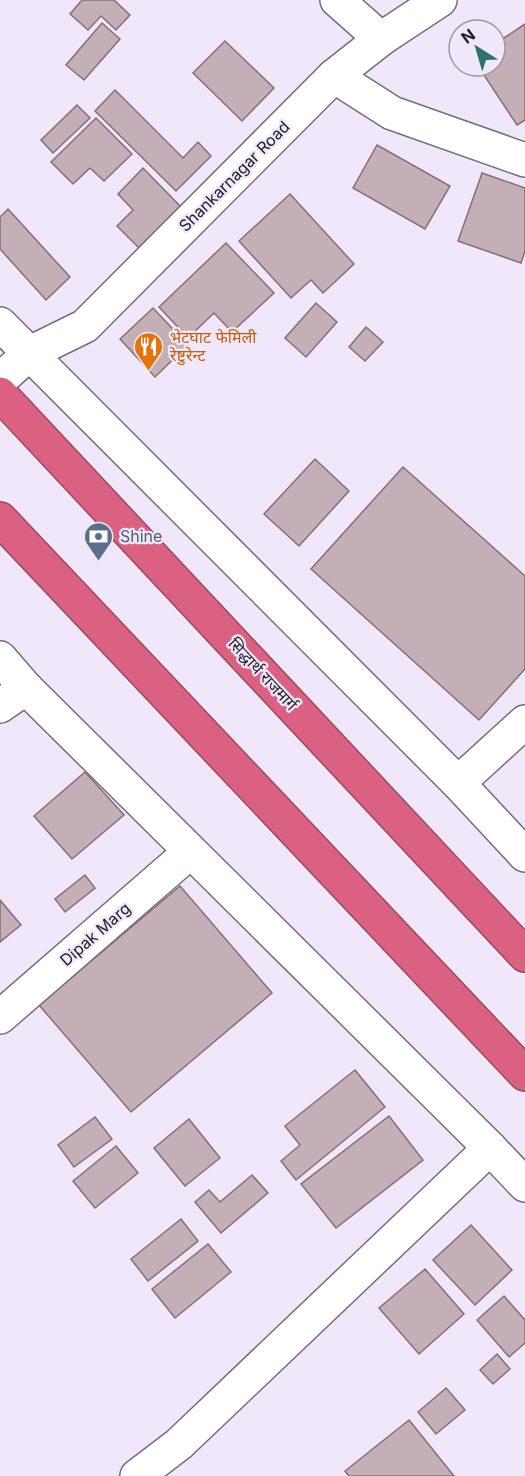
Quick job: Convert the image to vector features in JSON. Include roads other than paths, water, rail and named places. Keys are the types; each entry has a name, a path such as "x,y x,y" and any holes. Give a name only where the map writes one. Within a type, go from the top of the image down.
{"highway":[{"name":"सिद्धार्थ राजमार्ग","path":"0,394 525,955"},
{"path":"0,519 525,1074"}],"street":[{"path":"337,0 381,39"},
{"name":"Shankarnagar Road","path":"0,380 30,353 85,326 334,76 381,39 440,0"},
{"path":"334,76 392,112 525,160"},
{"path":"0,324 458,783 525,855"},
{"path":"0,658 26,688 525,1185"},
{"path":"0,706 26,688"},
{"path":"458,783 525,722"},
{"name":"Dipak Marg","path":"0,1017 190,852"},
{"path":"137,1476 179,1444 490,1148"}],"place":[{"name":"भेटघाट फेमिली रेष्टुरेन्ट","path":"149,372"},
{"name":"Shine","path":"99,562"}]}
